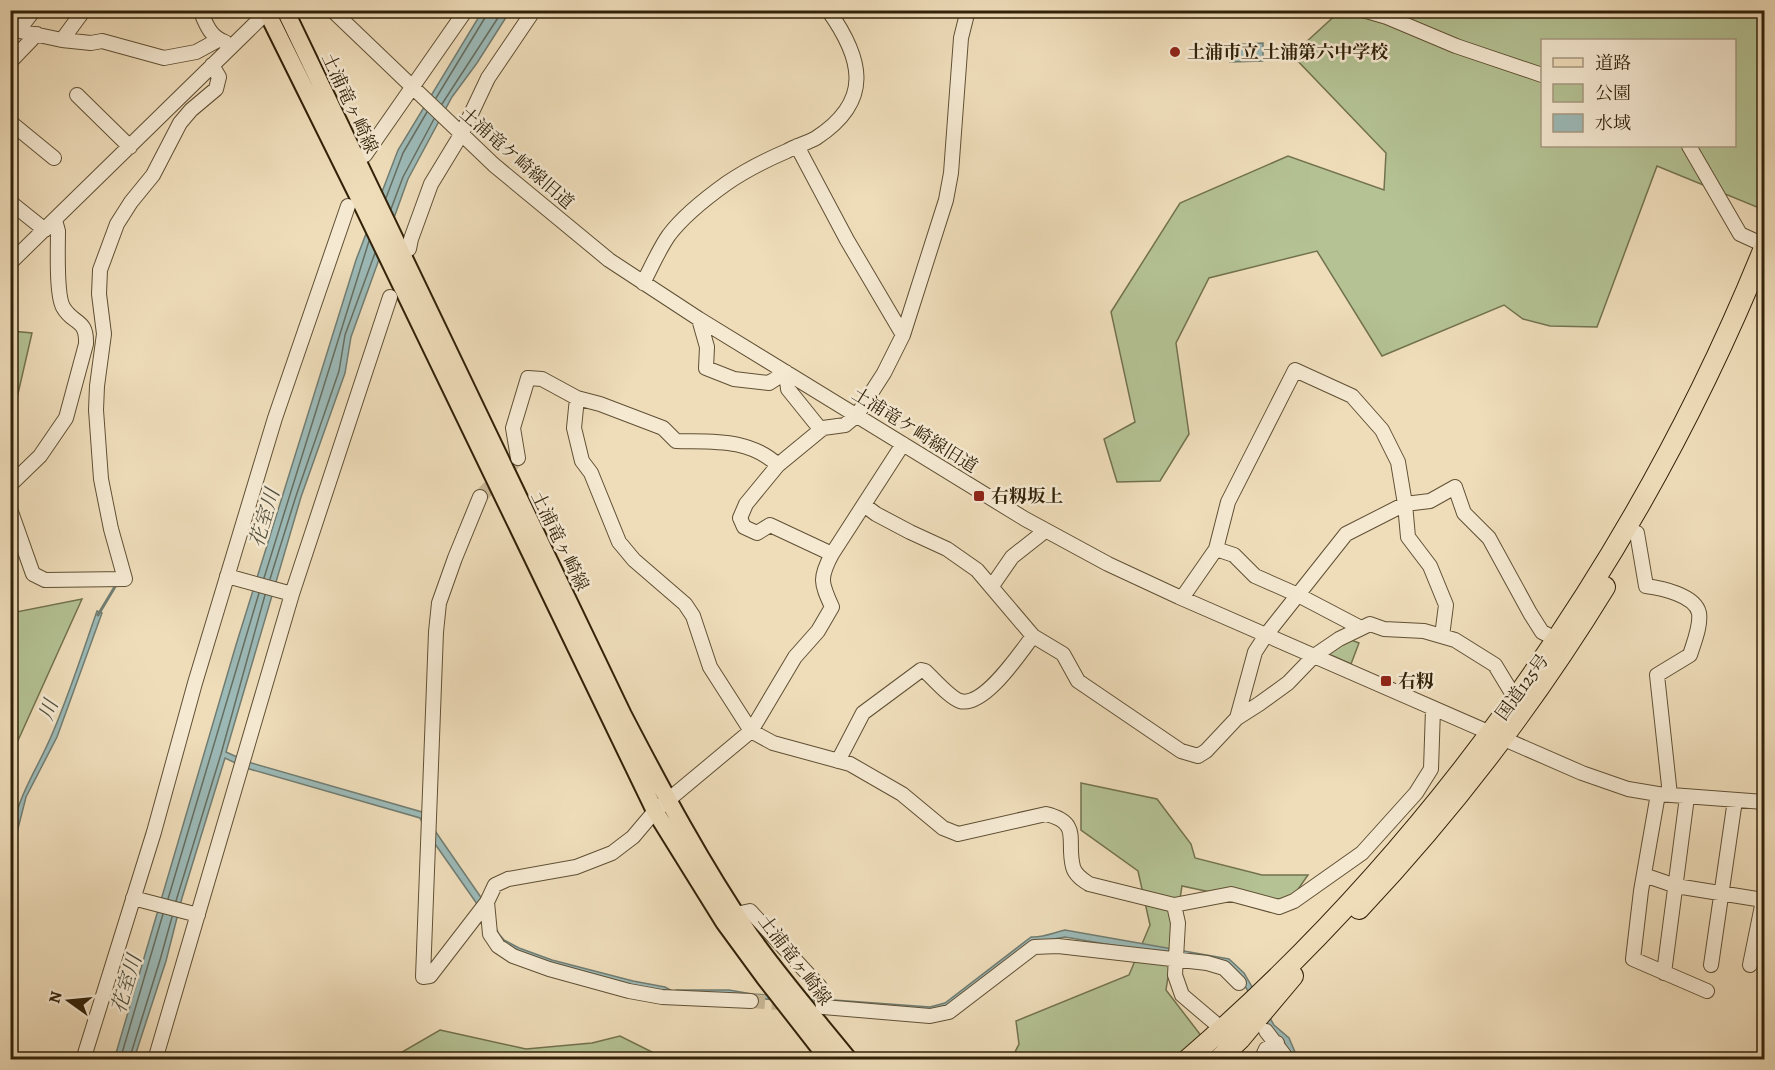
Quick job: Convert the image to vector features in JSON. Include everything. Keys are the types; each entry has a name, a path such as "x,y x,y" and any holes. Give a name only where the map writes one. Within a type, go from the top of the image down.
{"highway":[{"name":"国道125号","path":"1495,736 1515,698 1556,639 1629,524 1673,444 1731,328 1764,246"},
{"name":"国道125号","path":"1205,1059 1289,972 1495,736 1568,647 1637,533 1693,431 1764,279"},
{"name":"国道125号","path":"1186,1059 1289,972"},
{"path":"1173,1059 1215,1023 1289,972"},
{"path":"1218,1059 1240,1039 1289,972"}],"main road":[{"name":"土浦竜ヶ崎線","path":"285,10 401,258 618,705 662,806 723,922 829,1059"},
{"name":"土浦竜ヶ崎線","path":"268,11 355,205 401,258"},
{"name":"土浦竜ヶ崎線","path":"662,806 776,970 849,1059"}],"street":[{"path":"14,30 34,10"},
{"path":"62,40 84,10"},
{"path":"200,10 209,32 218,40 233,44"},
{"name":"土浦竜ケ崎線旧道","path":"332,10 494,165 609,260 699,319 1045,531 1108,564 1182,598 1495,736 1606,782 1664,795 1764,802"},
{"path":"365,155 416,90 465,10"},
{"path":"401,258 431,184 459,131 488,78 534,10"},
{"path":"643,283 668,237 684,219 725,184 757,164 815,138 835,122 850,103 858,84 855,64 848,43 828,10"},
{"path":"832,554 770,525 757,533 744,527 740,518 746,504 778,465 821,430 845,425 857,416 885,373 903,335 946,200 951,173 961,38 968,10"},
{"path":"1363,10 1387,17 1456,46 1541,75"},
{"path":"10,263 268,11"},
{"path":"14,30 62,40 91,43 102,41 164,58 196,52 218,40"},
{"path":"10,62 37,34"},
{"path":"10,509 33,574 45,580 125,579 111,529 101,479 96,410 104,334 99,294 100,270 117,224 130,202 153,175 180,123 191,110 216,89 219,77 212,65"},
{"path":"77,95 130,147"},
{"path":"10,122 54,158"},
{"path":"797,146 847,240 903,335"},
{"path":"1690,147 1740,234 1764,246"},
{"path":"10,202 58,231 61,302 67,312 82,324 86,332 86,344 66,418 40,456 10,485"},
{"path":"83,1059 275,418 355,205"},
{"path":"155,1059 292,594 390,297"},
{"path":"699,319 707,347 706,368 734,379 769,383 786,372 788,389 821,430"},
{"path":"1182,598 1215,549 1228,502 1295,370 1352,396 1382,430 1398,462 1408,537 1430,566 1446,604 1442,636"},
{"path":"518,458 513,428 528,378 542,379 577,398 600,404 663,428 676,441 735,443 767,455 778,465"},
{"path":"577,398 574,428 582,461 591,473 619,542 634,560 685,604 693,616 710,667 751,731 773,743 850,764 902,794 944,828 958,834 1046,814 1060,818 1070,831 1073,868 1078,876 1089,884 1174,905 1185,901 1231,894 1280,907 1294,901 1362,853 1416,793 1431,769 1433,709"},
{"path":"480,497 439,603 423,977 430,976 488,902 495,885 508,879 576,867 612,853 633,837 662,806 751,731 795,657 818,631 832,607 822,585 823,571 903,444"},
{"path":"1237,717 1255,652 1266,634 1346,534 1405,504 1430,501 1455,487 1464,513 1489,538 1542,632 1556,639"},
{"path":"864,505 910,532 947,549 976,570 1033,636 1063,654 1078,681 1191,756 1198,756 1206,751 1237,717 1288,683 1314,656 1339,639 1370,624 1384,629 1424,631 1455,639 1495,665 1515,698"},
{"path":"992,586 1012,557 1045,531"},
{"path":"1637,533 1646,586 1666,589 1693,603 1699,612 1698,630 1690,655 1657,675 1664,795 1644,875 1633,959 1707,991"},
{"path":"1215,549 1234,555 1255,576 1298,595 1361,628"},
{"path":"227,576 292,594"},
{"path":"838,761 863,713 921,670 925,671 956,700 968,701 994,687 1033,636"},
{"path":"1664,973 1687,797"},
{"path":"1711,965 1735,800"},
{"path":"1644,875 1676,886 1764,898 1749,965"},
{"path":"133,898 198,915"},
{"path":"488,902 490,934 498,946 513,956 629,991 662,997 751,1001"},
{"path":"1174,905 1179,923 1175,975 1182,995 1215,1023"},
{"path":"736,914 750,911 819,987 823,1007 930,1016 949,1012 1034,946 1058,946 1207,963 1224,968 1239,983"},
{"path":"1266,1030 1288,1059"},
{"path":"1261,1059 1266,1049 1277,1043"}],"green space":[{"path":"1340,11 1764,11 1764,210 1657,166 1597,327 1550,326 1523,319 1504,305 1382,356 1317,251 1209,278 1176,343 1189,434 1160,481 1117,482 1104,439 1135,422 1111,312 1180,203 1288,156 1384,190 1386,153 1292,55"},
{"path":"10,332 32,333 11,424"},
{"path":"82,599 11,756 11,613"},
{"path":"1346,638 1359,643 1351,664 1324,652"},
{"path":"1081,783 1157,799 1191,844 1195,858 1262,875 1308,875 1285,908 1182,886 1166,990 1219,1059 1011,1060 1019,1044 1016,1021 1129,975 1150,925 1138,871 1081,830"},
{"path":"440,1030 526,1049 592,1043 620,1036 666,1059 390,1059"}],"water":[{"path":"483,10 510,11 452,97 408,179 351,337 345,373 301,497 226,752 248,762 422,812 480,896 504,940 552,960 665,987 674,992 676,990 729,990 752,994 930,1007 945,1003 1031,937 1065,930 1229,959 1244,973 1274,1025 1289,1038 1298,1059 1291,1059 1284,1042 1269,1029 1240,977 1226,965 1065,937 1048,940 948,1009 930,1013 729,996 678,996 550,966 500,945 475,901 426,831 420,818 246,768 225,758 182,898 166,961 134,1059 114,1060 236,645 356,260 398,150"},
{"path":"1263,43 1263,61 1230,62 1230,45"},
{"path":"97,611 102,613 57,737 26,797 11,856 14,821 24,791 59,717"}],"waterway":[{"path":"738,10 743,14"},
{"name":"川","path":"98,615 116,585"}],"tunnel":[{"path":"480,497 518,458"},
{"path":"751,1001 791,1004"}],"place":[{"name":"土浦市立 土浦第六中学校","path":"1175,52"},
{"name":"右籾坂上","path":"979,496"},
{"name":"右籾","path":"1386,681"}],"water label":[{"name":"花室川","path":"264,518"},
{"name":"花室川","path":"126,984"}]}
